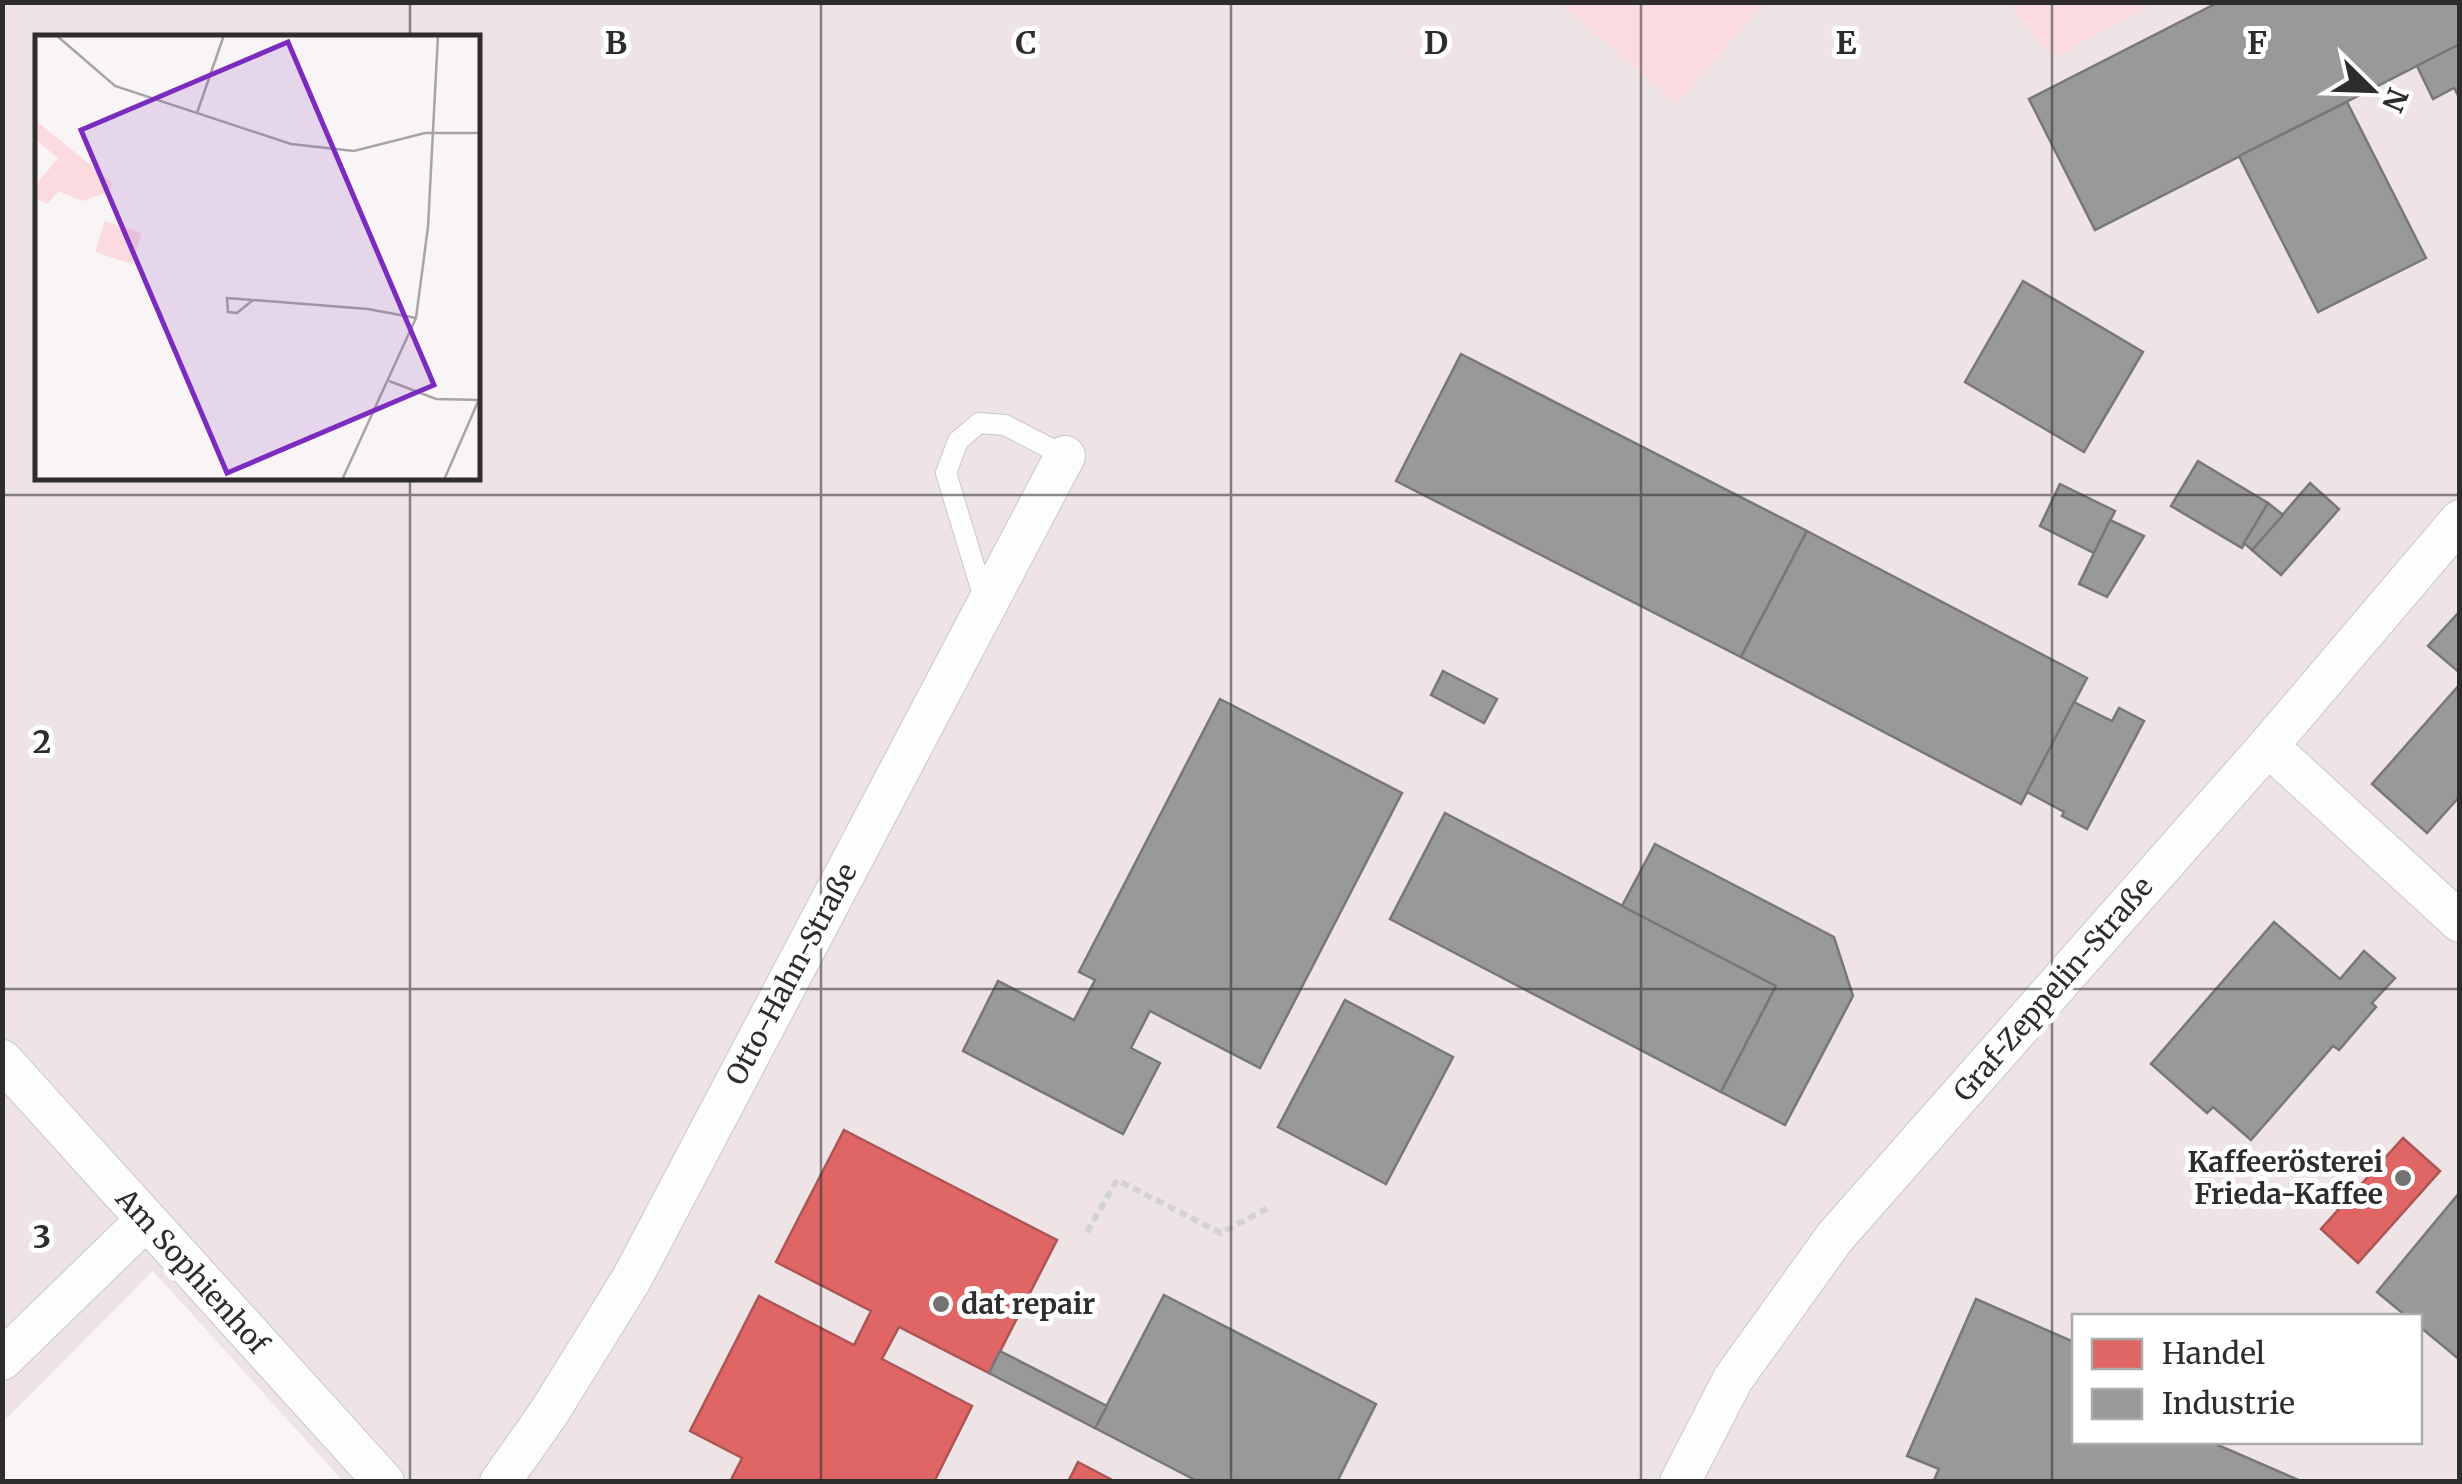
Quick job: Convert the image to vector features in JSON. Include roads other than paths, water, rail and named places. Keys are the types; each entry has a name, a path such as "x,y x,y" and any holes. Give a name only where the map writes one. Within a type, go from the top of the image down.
{"street":[{"name":"Otto-Hahn-Straße","path":"500,1482 548,1414 630,1280 1064,456"},
{"name":"Graf-Zeppelin-Straße","path":"1680,1482 1733,1378 1835,1237 2268,746 2460,520"},
{"path":"2268,746 2460,922"},
{"name":"Am Sophienhof","path":"2,1060 384,1482"},
{"path":"2,1360 146,1220"}],"lane":[{"path":"986,606 946,473 958,441 978,424 1005,425 1064,456"}],"place":[{"name":"Kaffeerösterei Frieda-Kaffee","path":"2403,1178"},
{"name":"dat repair","path":"941,1304"}]}
